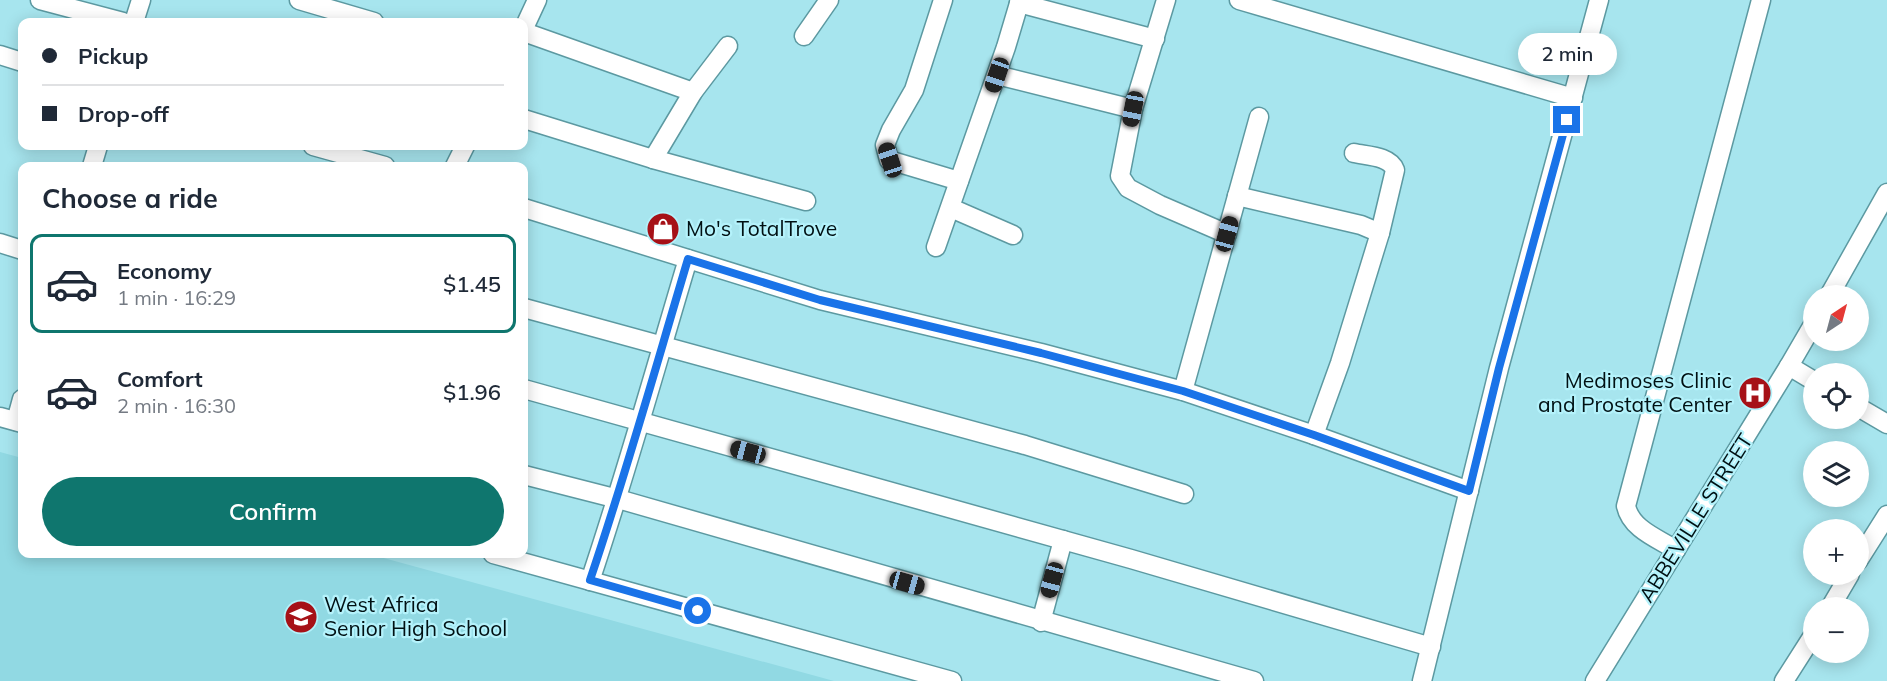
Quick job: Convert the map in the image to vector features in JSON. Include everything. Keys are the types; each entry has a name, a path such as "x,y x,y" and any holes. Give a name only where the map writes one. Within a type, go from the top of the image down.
{"street":[{"path":"40,0 108,18"},
{"path":"135,18 141,0"},
{"path":"299,0 322,10 357,18"},
{"path":"528,21 537,0"},
{"path":"804,36 829,0"},
{"path":"943,0 914,90 885,145 890,160 959,181"},
{"path":"1166,0 1133,109 1120,176 1128,188 1160,205 1227,234"},
{"path":"1239,0 1574,98"},
{"path":"1422,681 1499,368 1599,0"},
{"path":"1676,550 1636,525 1629,517 1626,506 1761,0"},
{"path":"936,247 997,75 1019,2 1155,39"},
{"path":"528,31 693,92"},
{"path":"653,159 693,92 728,46"},
{"path":"0,55 18,61"},
{"path":"997,75 1133,109"},
{"path":"1183,391 1259,117"},
{"path":"528,119 653,159 806,201"},
{"path":"327,150 371,162"},
{"path":"1314,435 1340,363 1380,233 1395,170 1386,160 1354,153"},
{"path":"1835,285 1887,193"},
{"path":"1237,196 1360,225 1380,233"},
{"path":"951,208 1012,235"},
{"path":"528,209 820,300 1041,353 1183,391 1469,491"},
{"path":"0,243 18,249"},
{"path":"590,580 618,499 688,259"},
{"path":"528,309 1025,445 1184,494"},
{"name":"ABBEVILLE STREET","path":"1595,681 1803,342"},
{"path":"1789,366 1803,374"},
{"path":"528,390 1063,540 1431,647"},
{"path":"1869,413 1887,424"},
{"path":"528,476 618,499 1041,622 1254,681"},
{"path":"1869,544 1887,515"},
{"path":"1041,622 1063,540"},
{"path":"508,558 952,681"},
{"path":"1785,681 1803,652"}],"shaded area":[{"name":"West Africa Senior High School","path":"0,452 18,457 18,558 384,558 834,681 0,681"}],"place":[{"name":"Mo's TotalTrove","path":"663,229"},
{"name":"Medimoses Clinic and Prostate Center","path":"1755,393"},
{"name":"West Africa Senior High School","path":"301,617"}],"route":[{"path":"698,611 590,580 618,499 688,259 820,300 1041,353 1183,391 1469,491 1499,368 1567,120"}]}
